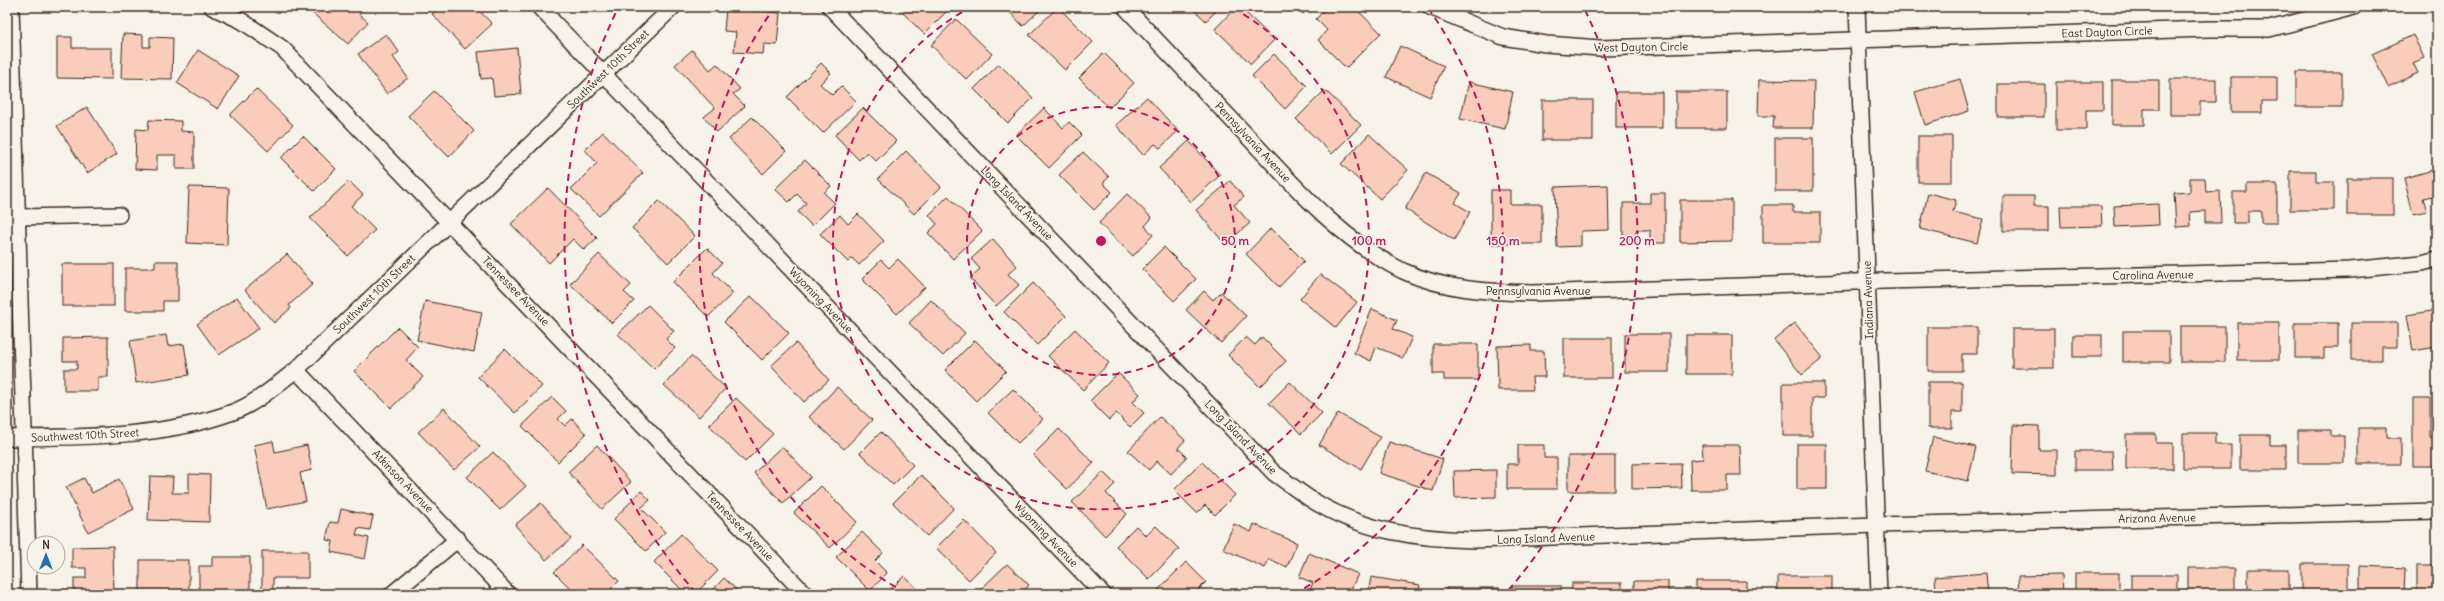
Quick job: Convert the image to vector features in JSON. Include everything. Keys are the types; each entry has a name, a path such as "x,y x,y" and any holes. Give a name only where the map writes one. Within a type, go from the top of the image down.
{"street":[{"path":"11,7 19,217 29,594"},
{"name":"Tennessee Avenue","path":"212,7 242,22 282,48 805,594"},
{"name":"Wyoming Avenue","path":"539,7 1103,594"},
{"name":"Southwest 10th Street","path":"7,438 160,431 233,412 260,398 296,370 672,7"},
{"name":"Long Island Avenue","path":"830,7 1274,473 1313,501 1389,532 1430,539 1474,540 1876,525"},
{"name":"Pennsylvania Avenue","path":"1125,7 1290,181 1330,220 1363,247 1404,271 1449,287 1487,292 1533,293 1868,282"},
{"name":"West Dayton Circle","path":"1430,7 1503,37 1546,44 1600,48 1858,40"},
{"name":"Indiana Avenue","path":"1857,7 1879,594"},
{"name":"East Dayton Circle","path":"1858,40 2269,29 2354,7"},
{"path":"19,217 119,215"},
{"name":"Carolina Avenue","path":"1868,282 2350,270 2422,263 2437,260"},
{"name":"Atkinson Avenue","path":"296,370 458,539 508,594"},
{"name":"Arizona Avenue","path":"1876,525 2437,511"},
{"path":"392,594 458,539"}],"building":[{"path":"312,7 365,7 359,14 368,22 348,44 309,10"},
{"path":"440,7 476,7 492,24 465,49 432,14"},
{"path":"897,7 944,7 948,10 924,34"},
{"path":"1005,7 1043,7 1023,26"},
{"path":"1058,7 1093,42 1065,70 1029,35"},
{"path":"1191,7 1220,7 1206,21"},
{"path":"1236,7 1240,7 1274,40 1251,64 1215,29"},
{"path":"1296,7 1310,7 1303,14"},
{"path":"1327,7 1354,7 1381,33 1346,68 1318,40 1327,30 1316,19"},
{"path":"726,8 780,13 777,45 764,44 763,54 734,52 736,32 724,31"},
{"path":"2437,14 2437,25 2433,16"},
{"path":"956,19 992,54 967,80 931,45"},
{"path":"123,34 143,35 143,47 150,47 150,37 173,38 172,79 121,78"},
{"path":"386,34 399,52 393,57 408,78 387,94 358,54"},
{"path":"2413,35 2424,58 2413,63 2418,73 2388,87 2372,54"},
{"path":"57,37 72,37 72,48 112,48 112,79 57,78"},
{"path":"1400,46 1444,66 1430,97 1386,77"},
{"path":"517,48 521,94 494,96 492,78 481,79 478,52"},
{"path":"198,50 239,76 218,109 177,83"},
{"path":"692,50 710,70 717,64 740,89 733,94 745,106 717,132 704,117 715,108 675,65"},
{"path":"1104,53 1134,83 1109,108 1079,78"},
{"path":"1274,54 1307,86 1285,109 1252,76"},
{"path":"821,63 831,73 820,84 832,95 841,86 856,101 823,133 787,97"},
{"path":"999,64 1033,98 1008,123 974,89"},
{"path":"2296,72 2342,72 2342,107 2296,107"},
{"path":"2231,77 2277,77 2277,101 2262,101 2262,113 2231,113"},
{"path":"1960,79 1969,111 1925,125 1915,92"},
{"path":"2170,79 2216,79 2216,102 2200,102 2200,115 2170,115"},
{"path":"1759,80 1814,81 1813,128 1773,128 1774,116 1758,116"},
{"path":"2112,80 2159,80 2159,109 2144,109 2144,125 2112,125"},
{"path":"1469,82 1513,92 1505,129 1460,119"},
{"path":"2056,82 2103,82 2103,110 2086,110 2086,130 2056,130"},
{"path":"1998,84 2044,84 2044,117 1998,117"},
{"path":"256,89 293,125 268,151 230,115"},
{"path":"1325,90 1361,125 1332,154 1296,119"},
{"path":"434,91 474,131 449,157 408,116"},
{"path":"1616,92 1662,92 1662,128 1616,128"},
{"path":"1676,92 1727,92 1727,128 1676,128"},
{"path":"1147,97 1178,131 1160,148 1155,144 1143,155 1116,125"},
{"path":"1542,100 1593,100 1593,140 1542,140"},
{"path":"87,107 117,154 87,173 57,126"},
{"path":"863,108 896,141 876,161 867,152 859,160 835,135"},
{"path":"1044,108 1063,128 1069,122 1082,135 1049,168 1016,135"},
{"path":"752,117 786,151 763,174 729,139"},
{"path":"149,120 181,121 181,131 194,132 194,169 176,169 176,155 157,155 157,170 135,169 136,129 148,130"},
{"path":"603,132 643,173 599,216 571,189 597,163 585,150"},
{"path":"1369,134 1408,170 1380,199 1341,164"},
{"path":"303,136 336,169 314,191 281,158"},
{"path":"1918,136 1952,136 1952,182 1918,182"},
{"path":"1775,138 1813,138 1813,191 1775,191"},
{"path":"1189,141 1220,175 1191,202 1159,168"},
{"path":"906,151 941,187 914,214 878,179"},
{"path":"1083,152 1109,177 1103,183 1112,192 1094,210 1059,175"},
{"path":"805,160 831,186 824,193 835,203 812,226 798,212 806,203 797,194 789,202 775,189"},
{"path":"2437,169 2437,195 2423,198 2427,211 2413,214 2404,178"},
{"path":"2290,171 2316,171 2316,182 2334,182 2334,210 2290,210"},
{"path":"1426,173 1461,193 1455,203 1470,212 1454,240 1405,209"},
{"path":"2190,178 2205,178 2206,192 2220,191 2221,223 2205,223 2205,211 2190,212 2191,226 2176,227 2174,193 2190,192"},
{"path":"2347,178 2393,178 2393,215 2347,215"},
{"path":"349,181 363,195 351,206 375,230 348,256 310,218"},
{"path":"1230,181 1244,197 1234,205 1250,223 1225,244 1196,210"},
{"path":"2247,184 2277,184 2277,223 2261,223 2261,211 2248,211 2248,223 2233,223 2233,192 2247,192"},
{"path":"1608,185 1609,230 1581,231 1581,246 1557,247 1555,187"},
{"path":"189,187 229,188 227,245 187,243"},
{"path":"548,188 597,238 584,250 573,239 549,263 511,224"},
{"path":"1491,190 1510,190 1510,204 1542,204 1542,244 1491,244"},
{"path":"1650,193 1665,193 1665,243 1650,243 1650,230 1636,230 1636,244 1623,244 1623,203 1650,203"},
{"path":"1928,193 1956,200 1953,212 1983,219 1977,243 1920,229"},
{"path":"1127,194 1152,218 1145,226 1153,235 1133,256 1099,223"},
{"path":"948,196 982,231 953,259 928,233 937,224 929,215"},
{"path":"2003,196 2034,196 2034,206 2049,206 2049,231 2003,231"},
{"path":"1680,200 1732,200 1732,241 1680,242"},
{"path":"659,201 695,236 668,263 632,228"},
{"path":"2158,204 2159,225 2115,227 2114,206"},
{"path":"1763,205 1793,205 1793,212 1820,212 1820,243 1763,243"},
{"path":"2060,206 2101,206 2102,226 2061,227"},
{"path":"858,214 884,241 859,265 852,258 848,262 820,234 840,215 848,224"},
{"path":"1271,228 1304,261 1279,287 1246,254"},
{"path":"993,239 1017,266 1008,274 1019,285 996,306 970,278 980,269 971,259"},
{"path":"1164,247 1196,279 1174,301 1142,269"},
{"path":"707,248 722,263 713,273 733,293 708,317 673,282"},
{"path":"287,254 313,284 289,305 291,308 274,323 245,290"},
{"path":"599,254 631,285 624,292 634,301 612,323 570,284"},
{"path":"898,259 925,287 897,314 862,279 881,260 889,268"},
{"path":"155,261 178,261 178,301 163,301 163,311 125,311 125,268 155,268"},
{"path":"62,264 114,264 114,306 62,306"},
{"path":"1320,274 1357,302 1336,328 1300,299"},
{"path":"1033,283 1066,316 1037,345 1004,312"},
{"path":"1204,291 1213,300 1221,292 1246,316 1221,343 1186,310"},
{"path":"751,296 789,333 762,360 724,322"},
{"path":"237,297 259,328 219,355 197,324"},
{"path":"931,300 965,333 943,356 909,323"},
{"path":"425,301 482,312 474,352 417,340"},
{"path":"648,305 674,331 666,339 675,348 654,369 618,334"},
{"path":"1372,309 1397,320 1393,329 1412,337 1403,358 1376,347 1371,361 1354,353"},
{"path":"2437,310 2437,347 2413,351 2407,315"},
{"path":"1795,323 1823,358 1802,375 1774,340"},
{"path":"2237,323 2279,323 2279,360 2237,360"},
{"path":"2295,323 2338,323 2338,348 2324,348 2324,358 2295,358"},
{"path":"2351,323 2397,323 2397,347 2382,347 2382,360 2351,360"},
{"path":"2180,326 2225,326 2225,362 2180,362"},
{"path":"398,327 418,347 406,360 423,377 391,408 354,371"},
{"path":"1928,327 1977,327 1977,354 1962,354 1962,371 1928,371"},
{"path":"1075,329 1109,363 1083,390 1048,356"},
{"path":"2012,329 2054,329 2054,368 2012,368"},
{"path":"2123,331 2169,331 2169,362 2123,362"},
{"path":"1625,334 1669,334 1669,372 1625,372"},
{"path":"166,335 168,346 184,344 189,375 136,383 130,341"},
{"path":"1686,335 1732,335 1732,374 1686,374"},
{"path":"2073,335 2102,335 2102,357 2073,357"},
{"path":"108,337 108,377 98,377 98,391 64,391 64,369 77,369 77,361 63,361 63,338"},
{"path":"1246,337 1255,345 1262,337 1286,361 1260,387 1228,355"},
{"path":"1564,338 1612,338 1612,378 1564,378"},
{"path":"975,340 1006,371 976,401 945,370"},
{"path":"796,343 829,380 804,402 771,366"},
{"path":"1433,344 1478,344 1478,380 1444,380 1444,374 1433,374"},
{"path":"1531,345 1531,351 1544,351 1545,377 1532,377 1533,390 1498,390 1497,346"},
{"path":"505,349 542,386 515,413 478,377"},
{"path":"691,356 726,388 699,417 664,385"},
{"path":"1118,373 1140,394 1133,402 1144,413 1130,427 1116,413 1109,420 1090,401"},
{"path":"1290,382 1322,413 1301,434 1269,403"},
{"path":"1928,382 1962,382 1962,412 1952,412 1952,428 1928,428"},
{"path":"1783,383 1824,383 1824,398 1812,398 1812,436 1783,436"},
{"path":"837,387 872,420 844,449 809,417"},
{"path":"1013,389 1043,419 1018,443 988,413"},
{"path":"552,397 566,411 558,419 565,426 572,419 586,434 558,462 522,426"},
{"path":"736,398 773,434 745,462 709,425"},
{"path":"2413,398 2430,398 2430,437 2437,437 2437,466 2413,466"},
{"path":"444,408 480,447 454,470 418,432"},
{"path":"1338,413 1380,437 1361,469 1319,445"},
{"path":"1160,417 1185,440 1178,448 1187,457 1171,474 1157,461 1149,470 1128,451"},
{"path":"2013,425 2039,426 2039,450 2057,450 2057,475 2012,474"},
{"path":"2358,428 2386,428 2386,438 2401,438 2401,464 2358,464"},
{"path":"1059,429 1094,463 1067,489 1033,455"},
{"path":"2298,430 2331,430 2331,436 2344,436 2344,463 2298,463"},
{"path":"881,432 913,465 893,485 860,453"},
{"path":"2183,433 2216,433 2216,445 2231,445 2231,469 2183,469"},
{"path":"2126,434 2156,434 2156,443 2173,443 2173,469 2126,469"},
{"path":"2240,435 2270,435 2270,445 2286,445 2286,470 2240,470"},
{"path":"1933,437 1976,447 1968,481 1925,471"},
{"path":"273,441 275,452 307,445 312,470 300,473 306,501 267,509 254,445"},
{"path":"1389,442 1443,459 1433,491 1379,473"},
{"path":"1797,444 1827,444 1827,489 1797,489"},
{"path":"597,445 631,482 602,509 568,472"},
{"path":"1518,445 1544,445 1544,458 1557,458 1557,489 1507,489 1507,464 1518,464"},
{"path":"1702,445 1740,445 1741,475 1727,475 1727,490 1691,490 1690,460 1703,459"},
{"path":"782,446 811,477 783,503 754,473"},
{"path":"2075,451 2112,451 2113,470 2075,470"},
{"path":"493,452 526,486 500,510 467,477"},
{"path":"1568,456 1615,456 1615,491 1568,491"},
{"path":"1202,462 1235,495 1215,515 1205,505 1197,513 1174,490"},
{"path":"1681,463 1682,488 1632,489 1632,464"},
{"path":"1496,470 1496,497 1455,498 1454,471"},
{"path":"1103,472 1115,484 1106,493 1127,514 1105,536 1072,502"},
{"path":"189,474 210,475 209,522 148,520 150,476 173,477 172,493 189,493"},
{"path":"921,475 954,508 927,536 893,503"},
{"path":"84,478 92,493 119,479 134,509 88,532 66,487"},
{"path":"821,486 857,522 830,548 794,513"},
{"path":"641,491 650,500 641,508 665,532 646,551 614,519"},
{"path":"541,503 571,539 546,560 515,525"},
{"path":"341,509 373,516 370,530 358,528 356,535 369,538 365,559 331,552 333,541 326,540 330,522 338,523"},
{"path":"964,520 996,553 969,580 936,548"},
{"path":"1234,524 1251,532 1254,524 1297,543 1287,567 1269,559 1265,568 1223,549"},
{"path":"1136,526 1146,536 1156,526 1179,549 1149,579 1116,546"},
{"path":"862,532 883,553 875,561 887,573 870,591 836,557"},
{"path":"681,534 718,571 695,594 686,594 654,562"},
{"path":"582,545 619,581 606,594 576,594 554,572"},
{"path":"113,546 114,594 74,594 74,578 86,578 86,568 72,568 72,547"},
{"path":"262,551 308,551 308,578 273,578 273,591 262,591"},
{"path":"1309,553 1358,574 1349,594 1308,594 1313,583 1299,577"},
{"path":"212,557 250,557 250,594 199,594 199,566 212,566"},
{"path":"140,560 189,560 189,594 140,594"},
{"path":"1186,562 1206,582 1198,590 1201,594 1159,594 1156,592"},
{"path":"1007,564 1029,585 1021,594 979,594 978,592"},
{"path":"2302,564 2348,564 2348,593 2302,594"},
{"path":"2360,566 2405,568 2404,594 2360,594"},
{"path":"2417,566 2437,566 2437,594 2417,594"},
{"path":"2188,568 2235,568 2235,593 2188,594"},
{"path":"2248,569 2289,569 2289,594 2248,594"},
{"path":"1986,573 1988,594 1936,594 1935,577"},
{"path":"2075,573 2119,573 2119,594 2075,594"},
{"path":"2062,575 2063,594 2019,594 2018,576"},
{"path":"2131,575 2177,575 2177,594 2131,594"},
{"path":"904,576 923,594 886,594"},
{"path":"1778,576 1832,576 1832,594 1778,594"},
{"path":"1371,577 1420,585 1418,594 1368,594"},
{"path":"724,578 741,594 709,594"},
{"path":"1634,581 1668,581 1668,591 1686,591 1686,594 1634,594"},
{"path":"1696,581 1746,581 1746,594 1696,594"},
{"path":"1572,583 1622,583 1622,594 1572,594"},
{"path":"1512,586 1561,586 1561,594 1512,594"},
{"path":"1446,588 1499,588 1499,594 1446,594"}]}
